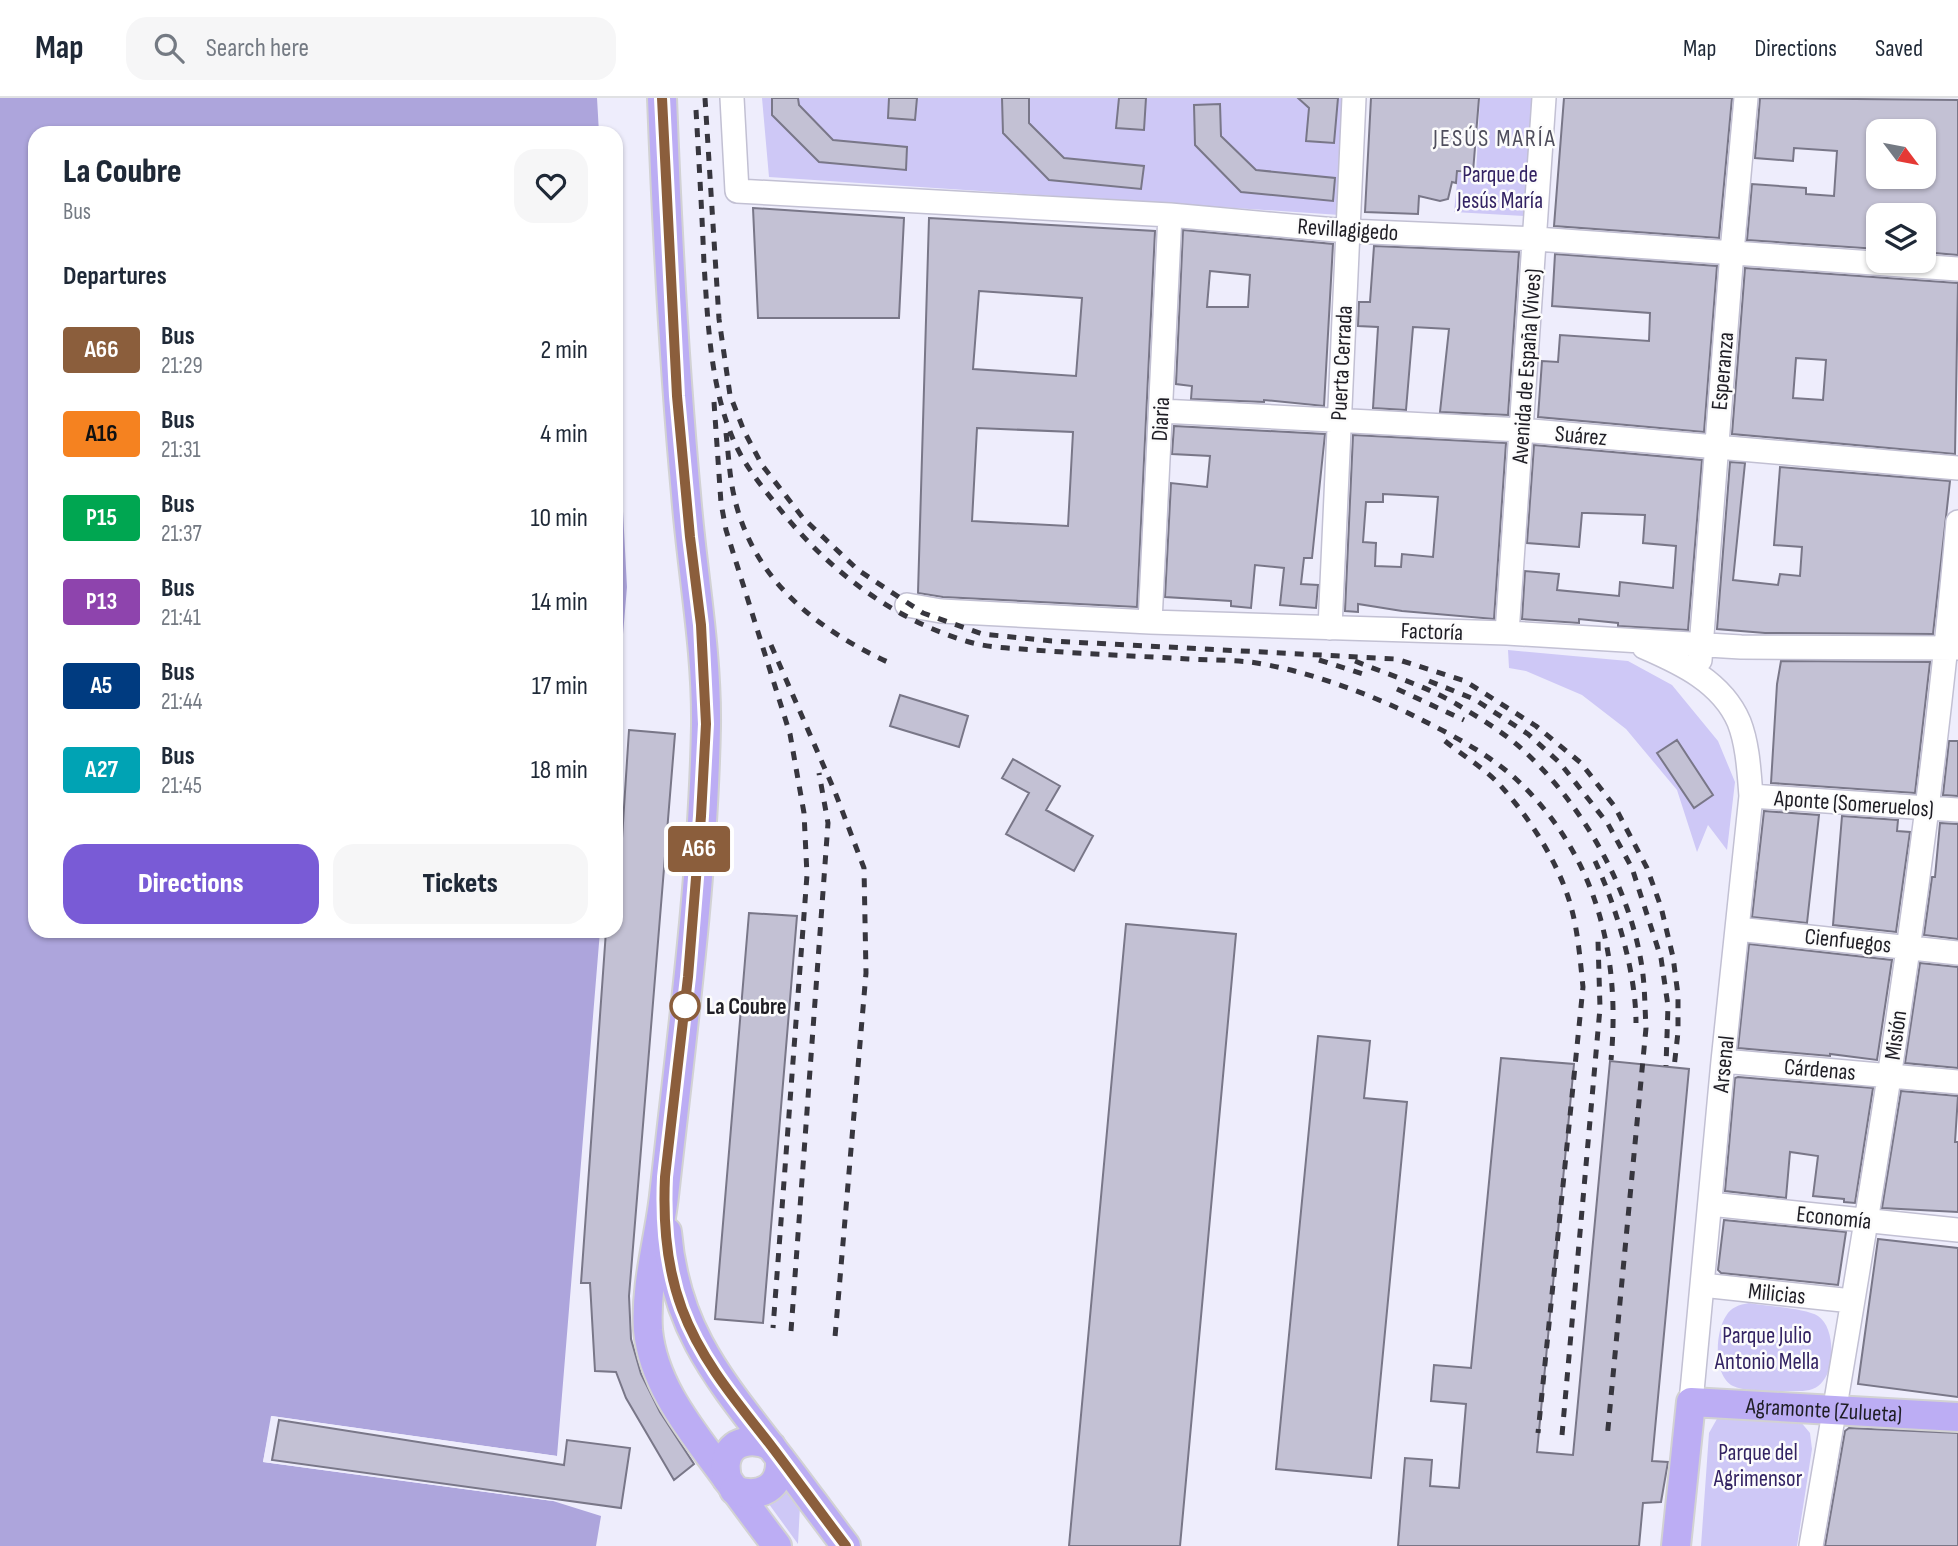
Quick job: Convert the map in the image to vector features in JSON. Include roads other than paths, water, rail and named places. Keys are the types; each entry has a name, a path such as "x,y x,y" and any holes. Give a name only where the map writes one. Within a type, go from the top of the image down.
{"main road":[{"path":"662,98 677,396 701,625 706,724 688,977 664,1196 649,1299 648,1330 654,1362 682,1417 777,1546"},
{"path":"664,1196 668,1252 681,1309 698,1345 720,1382 846,1546"},
{"name":"Agramonte (Zulueta)","path":"1691,1402 1958,1418"},
{"name":"Arsenal","path":"1676,1546 1691,1402"},
{"path":"751,1440 759,1440 775,1452 780,1469 777,1478 766,1490 754,1494 730,1484 726,1463 728,1455 735,1447 751,1440"}],"street":[{"name":"Revillagigedo","path":"732,98 737,191 1170,215 1347,230 1536,239 1958,269"},
{"name":"Puerta Cerrada","path":"1330,628 1354,98"},
{"name":"Avenida de España (Vives)","path":"1507,633 1544,98"},
{"name":"Esperanza","path":"1700,675 1700,645 1746,98"},
{"name":"Diaria","path":"1150,622 1170,215"},
{"name":"Suárez","path":"1161,411 1522,430 1958,468"},
{"name":"Misión","path":"1811,1546 1889,1075 1953,648 1958,522"},
{"name":"Factoría","path":"907,605 941,611 1150,622 1507,633 1741,647 1953,648"},
{"name":"Arsenal","path":"1629,640 1686,666 1719,693 1738,721 1747,754 1751,796 1691,1402"},
{"name":"Aponte (Someruelos)","path":"1751,796 1958,810"},
{"name":"Cienfuegos","path":"1737,929 1958,953"},
{"name":"Cárdenas","path":"1723,1061 1958,1082"},
{"name":"Economía","path":"1710,1204 1958,1230"},
{"name":"Milicias","path":"1702,1285 1852,1300"}],"railway":[{"path":"705,98 719,319 730,395 744,431 762,465 803,518 858,570 923,613 982,634 1052,641 1396,659 1465,681 1536,726 1581,763 1615,807 1647,868 1661,907 1673,957 1678,995 1674,1068"},
{"path":"696,110 707,309 719,397 733,439 746,465 816,549 839,570 888,606 915,621 973,643 1034,650 1270,665 1314,676 1379,700 1431,724 1481,753 1516,779 1543,808 1566,840 1584,873 1597,908 1612,982 1611,1060"},
{"path":"714,402 721,503 726,530 790,734 804,813 807,875 773,1328"},
{"path":"726,433 732,486 740,518 753,547 769,572 788,595 811,616 836,634 892,664"},
{"path":"771,645 835,792 864,868 866,973 835,1337"},
{"path":"1319,660 1369,676"},
{"path":"1355,661 1446,698 1492,726 1523,750 1566,797 1585,824 1617,882 1629,913 1643,975 1646,1028 1607,1439"},
{"path":"1429,681 1474,699 1528,734 1560,763 1608,824 1632,868 1661,958 1668,1006 1666,1066"},
{"path":"1397,689 1464,720"},
{"path":"1445,741 1493,778 1531,825 1558,871 1573,913 1578,945 1583,987 1538,1433"},
{"path":"791,1331 828,823 819,773"},
{"path":"1595,861 1610,898 1629,961 1636,1023"},
{"path":"1562,1435 1600,1008 1598,941"}],"place":[{"name":"La Coubre","path":"685,1006"}],"district":[{"name":"JESÚS MARÍA","path":"1495,138"}],"park label":[{"name":"Parque de Jesús María","path":"1500,187"},
{"name":"Parque Julio Antonio Mella","path":"1767,1348"},
{"name":"Parque del Agrimensor","path":"1758,1465"}]}
